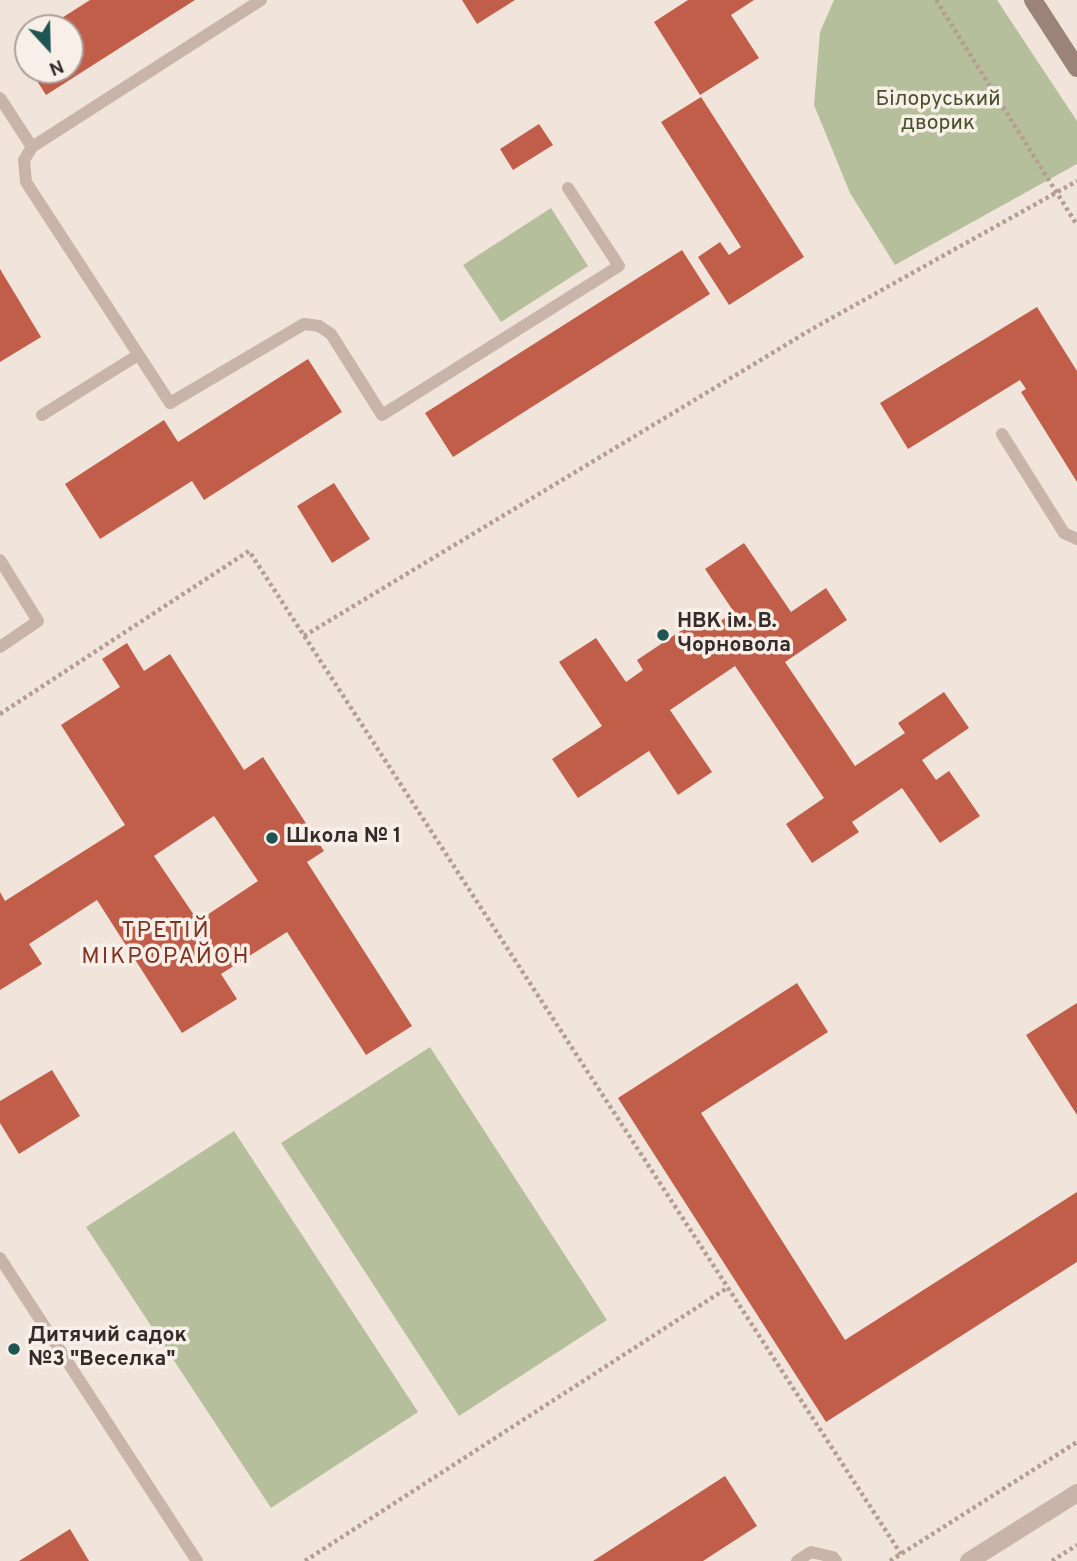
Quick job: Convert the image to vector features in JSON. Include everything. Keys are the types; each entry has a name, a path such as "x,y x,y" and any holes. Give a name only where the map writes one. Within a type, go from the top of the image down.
{"street":[{"path":"1033,0 1077,68"},
{"path":"969,1561 1077,1493"}],"lane":[{"path":"261,0 32,147 24,160 26,183 170,402 287,331 304,324 319,326 331,334 382,415 619,266 568,188"},
{"path":"0,98 32,147"},
{"path":"42,415 138,355"},
{"path":"1002,434 1064,533 1077,539"},
{"path":"0,560 38,621 0,647"},
{"path":"0,1258 197,1561"},
{"path":"797,1561 811,1552 833,1557 836,1561"}],"path":[{"path":"936,0 1077,225"},
{"path":"304,636 800,336 1077,181"},
{"path":"0,714 249,551 901,1554"},
{"path":"306,1561 727,1288"},
{"path":"890,1561 1077,1442"},
{"path":"1052,1561 1077,1545"}],"green space":[{"name":"Білоруський дворик","path":"834,0 997,0 1077,121 1077,164 895,265 850,193 814,105 820,32"},
{"path":"551,208 588,266 501,322 463,265"},
{"path":"430,1047 607,1320 459,1416 281,1143"},
{"path":"234,1131 418,1412 271,1508 86,1227"}],"building":[{"path":"90,0 195,0 84,71 84,14 68,14"},
{"path":"462,0 515,0 477,24"},
{"path":"688,0 754,0 731,15 759,58 700,95 654,22"},
{"path":"39,84 63,84 46,95"},
{"path":"701,97 804,257 729,305 698,257 720,242 729,255 741,247 661,122"},
{"path":"539,124 553,145 513,170 500,149"},
{"path":"682,250 710,294 453,457 425,413"},
{"path":"0,269 41,337 0,362"},
{"path":"1037,307 1077,371 1077,482 1021,392 1026,389 1020,380 908,449 880,403"},
{"path":"308,359 342,412 204,500 192,481 100,539 65,484 164,420 178,442"},
{"path":"334,483 370,539 332,563 297,506"},
{"path":"744,543 791,612 826,588 847,620 785,662 855,766 905,733 898,723 944,692 969,728 922,760 936,780 949,771 980,816 940,843 902,788 852,822 859,832 812,863 786,824 824,798 735,666 670,710 712,772 678,795 649,751 578,798 552,759 602,726 559,662 596,638 626,682 643,670 637,660 700,618 707,630 734,612 705,569"},
{"name":"Школа № 1","path":"127,643 144,671 170,654 244,770 263,757 324,851 307,862 412,1026 366,1055 287,932 221,974 237,999 182,1033 97,900 29,944 42,964 0,990 0,892 5,901 125,825 61,725 120,687 102,659","holes":["214,816 258,881 198,921 154,856"]},
{"path":"797,983 828,1032 701,1113 845,1340 1077,1192 1077,1262 826,1422 618,1098"},
{"path":"1077,1003 1077,1115 1026,1035"},
{"path":"52,1070 80,1116 19,1154 0,1123 0,1101"},
{"path":"725,1476 757,1526 703,1561 593,1561"},
{"path":"70,1529 89,1561 19,1561"}],"place":[{"name":"НВК ім. В. Чорновола","path":"663,635"},
{"name":"Школа № 1","path":"272,838"},
{"name":"Дитячий садок №3 \"Веселка\"","path":"14,1349"}],"district":[{"name":"ТРЕТІЙ МІКРОРАЙОН","path":"166,945"}]}
